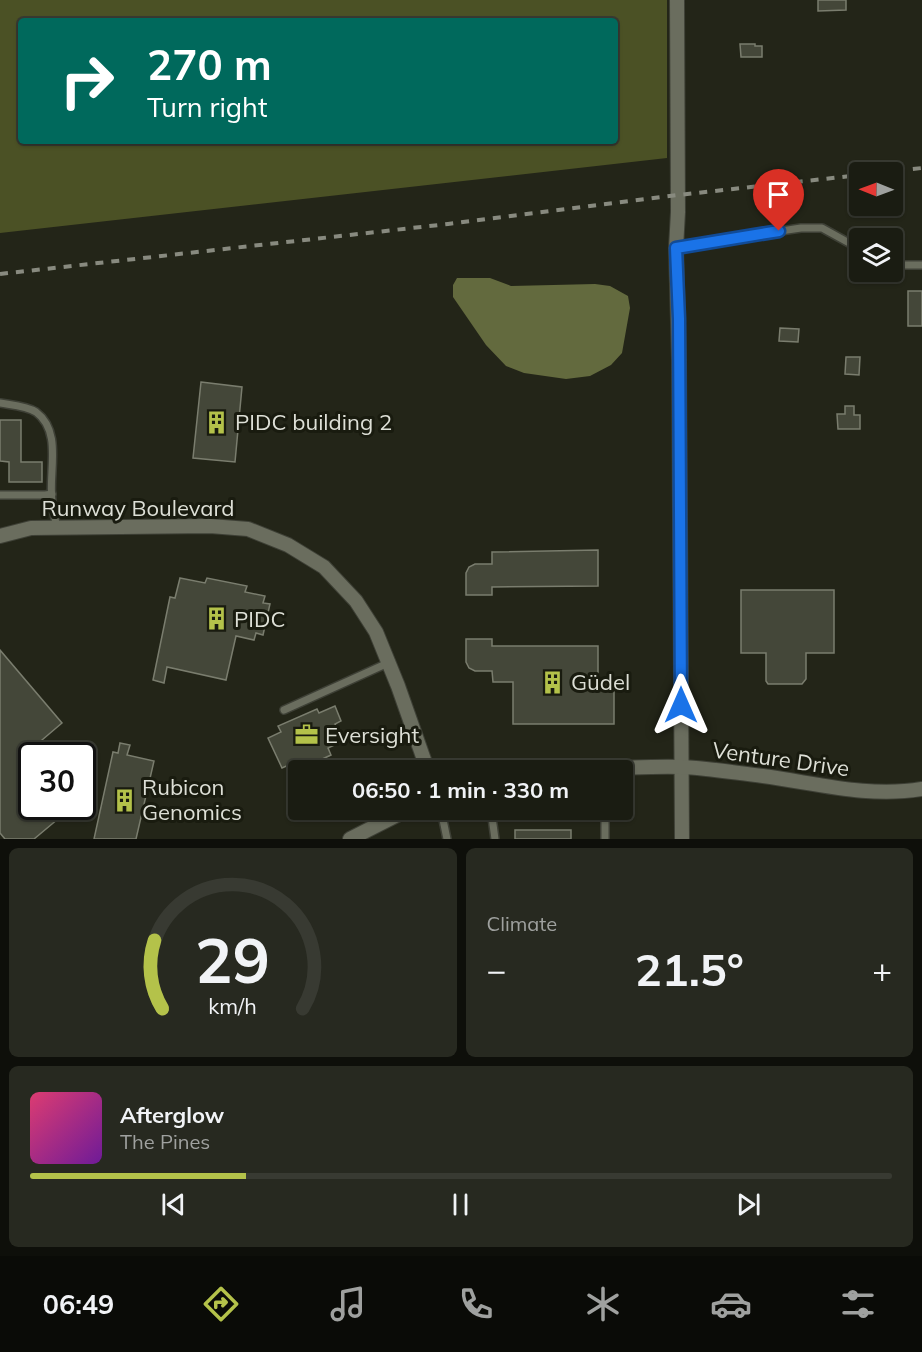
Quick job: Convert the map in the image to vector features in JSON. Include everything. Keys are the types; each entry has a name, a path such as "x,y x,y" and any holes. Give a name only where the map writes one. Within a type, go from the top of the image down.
{"street":[{"path":"677,0 676,248 679,319 682,839"},
{"name":"Runway Boulevard","path":"0,536 31,528 210,526 248,529 288,545 324,567 356,601 376,632 424,760"},
{"name":"Venture Drive","path":"633,769 682,767 869,792 903,792 922,789"},
{"path":"350,839 387,820"}],"lane":[{"path":"676,248 801,228 822,228 849,243"},
{"path":"903,265 922,265"},
{"path":"0,403 36,412 48,426 52,445 51,500 57,528"},
{"path":"0,495 52,494"},
{"path":"284,710 388,663"},
{"path":"443,820 447,839"},
{"path":"492,820 495,839"},
{"path":"605,820 605,839"}],"shaded area":[{"path":"0,0 667,0 667,158 0,233"},
{"path":"457,278 490,278 511,286 595,284 610,286 628,296 630,308 622,353 611,365 590,376 566,379 524,373 506,366 486,345 453,297 453,285"}],"building":[{"path":"818,0 846,0 846,10 818,11"},
{"path":"740,44 762,46 762,57 741,57"},
{"path":"908,291 922,291 922,326 908,326"},
{"path":"780,328 799,329 798,342 779,341"},
{"path":"846,357 860,357 859,375 845,374"},
{"name":"PIDC building 2","path":"201,382 242,387 235,462 193,458"},
{"path":"845,406 854,406 854,415 860,415 860,429 838,429 837,414 845,414"},
{"path":"0,420 21,420 21,462 42,462 42,482 9,482 9,462 0,461"},
{"path":"598,550 598,586 492,587 492,595 466,595 466,573 469,567 475,564 492,564 492,552"},
{"name":"PIDC","path":"180,578 205,583 207,578 247,586 245,592 265,596 263,603 270,604 263,635 256,633 254,640 236,636 226,680 167,667 164,683 153,680 170,597 175,598"},
{"path":"741,590 834,590 834,653 806,653 806,679 802,684 768,684 766,681 766,653 741,653"},
{"name":"Güdel","path":"466,639 492,639 492,646 598,646 598,681 614,681 614,724 513,724 513,682 493,682 492,671 475,671 469,668 466,662"},
{"path":"0,650 62,723 40,742 18,742 18,820 57,820 34,839 5,839 0,833"},
{"name":"Eversight","path":"335,706 341,721 335,724 343,741 328,748 331,755 320,760 288,760 288,765 282,768 268,738 281,732 278,726 317,709 319,713"},
{"name":"Rubicon Genomics","path":"120,743 130,745 127,755 154,761 136,839 94,839 113,752 118,753"},
{"path":"515,830 571,830 571,839 515,839"}],"railway":[{"path":"903,170 922,168"},
{"path":"0,274 849,176"}],"place":[{"name":"PIDC building 2","path":"217,422"},
{"name":"PIDC","path":"216,619"},
{"name":"Güdel","path":"553,682"},
{"name":"Eversight","path":"307,735"},
{"name":"Rubicon Genomics","path":"124,800"}],"route":[{"path":"681,705 679,319 676,248 779,231"}]}
